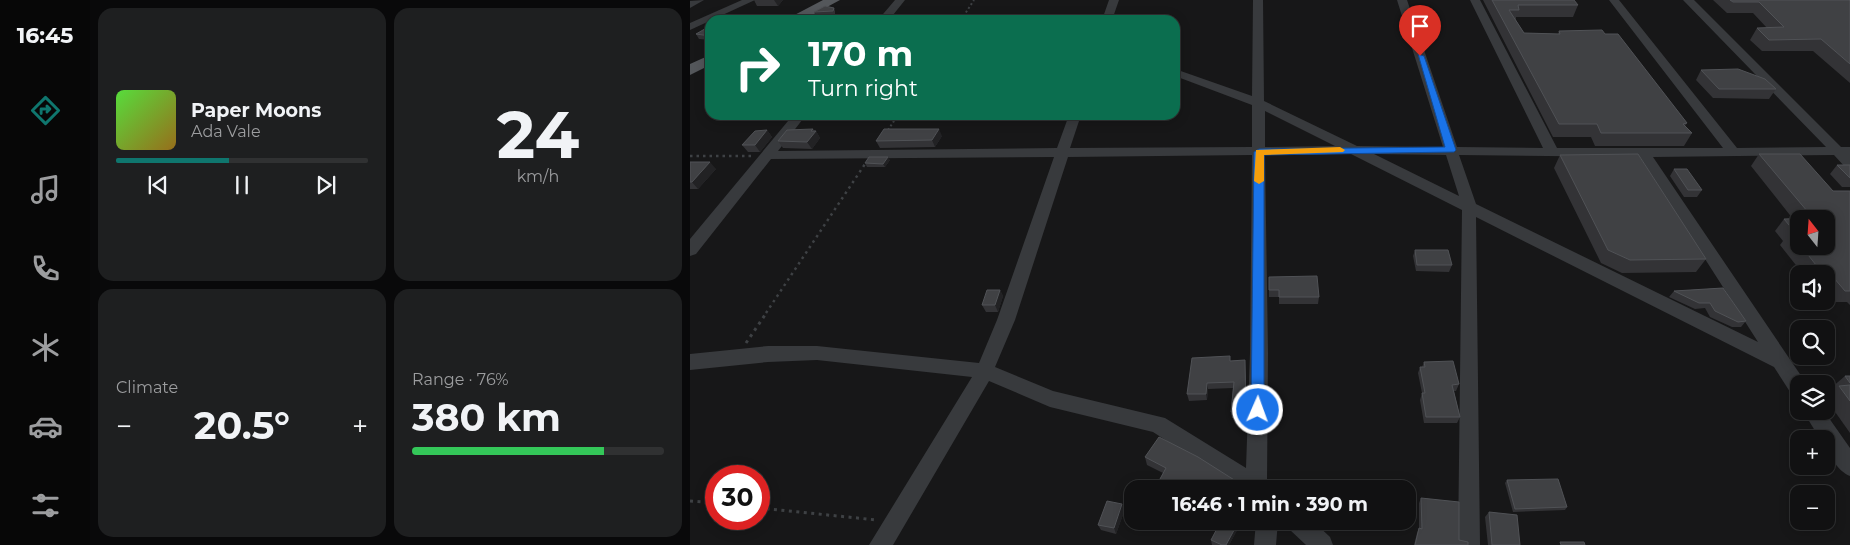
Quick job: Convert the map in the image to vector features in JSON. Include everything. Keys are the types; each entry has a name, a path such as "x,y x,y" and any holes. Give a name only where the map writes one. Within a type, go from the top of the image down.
{"main road":[{"path":"802,15 833,0"},
{"path":"690,70 705,62"}],"street":[{"path":"690,5 699,0"},
{"path":"717,15 750,0"},
{"path":"887,15 900,0"},
{"path":"1109,15 1114,0"},
{"path":"1258,0 1258,480"},
{"path":"1402,0 1468,206 1470,545"},
{"path":"1475,0 1552,152"},
{"path":"1614,0 1733,152"},
{"path":"1688,0 1844,151 1850,164"},
{"path":"690,27 705,20"},
{"path":"1180,74 1259,103 1780,361"},
{"path":"690,250 796,120"},
{"path":"880,545 984,370 1006,320 1073,120"},
{"path":"768,156 1357,150 1644,153 1844,151"},
{"path":"1644,153 1790,376"},
{"path":"690,362 737,357 816,353 984,370 1050,399 1158,424 1247,480"},
{"path":"1819,420 1850,466"},
{"path":"1265,545 1266,530"},
{"path":"1306,530 1322,545"}],"path":[{"path":"964,15 974,0"},
{"path":"887,131 895,120"},
{"path":"737,357 872,154"},
{"path":"690,156 768,156"},
{"path":"690,500 705,502"},
{"path":"770,509 894,522"}],"building":[{"path":"1492,0 1574,0 1578,5 1518,5 1519,10 1509,10 1524,33 1560,34 1559,31 1602,30 1605,34 1618,34 1687,123 1683,124 1692,133 1601,133 1597,124 1559,124"},
{"path":"1730,0 1849,0 1850,64 1821,39 1769,40 1757,28 1784,27 1759,2 1733,2"},
{"path":"825,6 834,8 833,11 814,12"},
{"path":"705,29 705,35 696,34"},
{"path":"1738,69 1765,79 1776,89 1719,89 1701,70"},
{"path":"813,129 811,131 816,131 807,142 778,141 787,130"},
{"path":"884,129 939,129 932,140 876,141"},
{"path":"767,130 755,145 742,145 755,131"},
{"path":"1638,154 1706,259 1630,260 1608,250 1560,155"},
{"path":"1759,154 1800,154 1833,191 1850,191 1850,291 1845,291 1835,279 1835,265 1816,265 1808,255 1835,255 1835,210 1806,210"},
{"path":"869,157 888,157 883,164 865,163"},
{"path":"690,162 710,162 692,182 690,182"},
{"path":"1837,165 1850,165 1850,178"},
{"path":"1674,169 1687,169 1702,190 1688,190"},
{"path":"1784,219 1790,219 1790,226"},
{"path":"1415,250 1448,250 1452,265 1417,265"},
{"path":"1317,276 1319,297 1279,297 1279,290 1269,290 1269,277"},
{"path":"1723,288 1746,321 1738,322 1715,311 1710,303 1699,303 1674,291"},
{"path":"987,290 1000,290 995,305 982,305"},
{"path":"1230,356 1230,361 1245,360 1246,412 1231,412 1234,382 1207,383 1206,394 1187,394 1192,358"},
{"path":"1453,361 1459,384 1452,385 1460,417 1426,417 1422,393 1425,393 1420,367 1425,367 1424,362"},
{"path":"1845,376 1850,376 1850,383"},
{"path":"1850,385 1850,401 1839,386"},
{"path":"1159,437 1198,457 1234,480 1162,480 1160,479 1166,468 1145,457"},
{"path":"1558,479 1567,507 1515,509 1507,480"},
{"path":"1421,498 1459,502 1459,540 1468,542 1468,545 1415,545 1419,528 1422,529"},
{"path":"1107,501 1122,504 1114,528 1098,525"},
{"path":"1489,512 1517,515 1520,545 1492,545"},
{"path":"1216,530 1234,530 1226,545 1211,540"},
{"path":"1560,542 1584,542 1585,545 1561,545"}],"slow traffic":[{"path":"1259,181 1259,152 1340,150"}],"route":[{"path":"1258,410 1259,152 1451,150 1420,56"}]}
